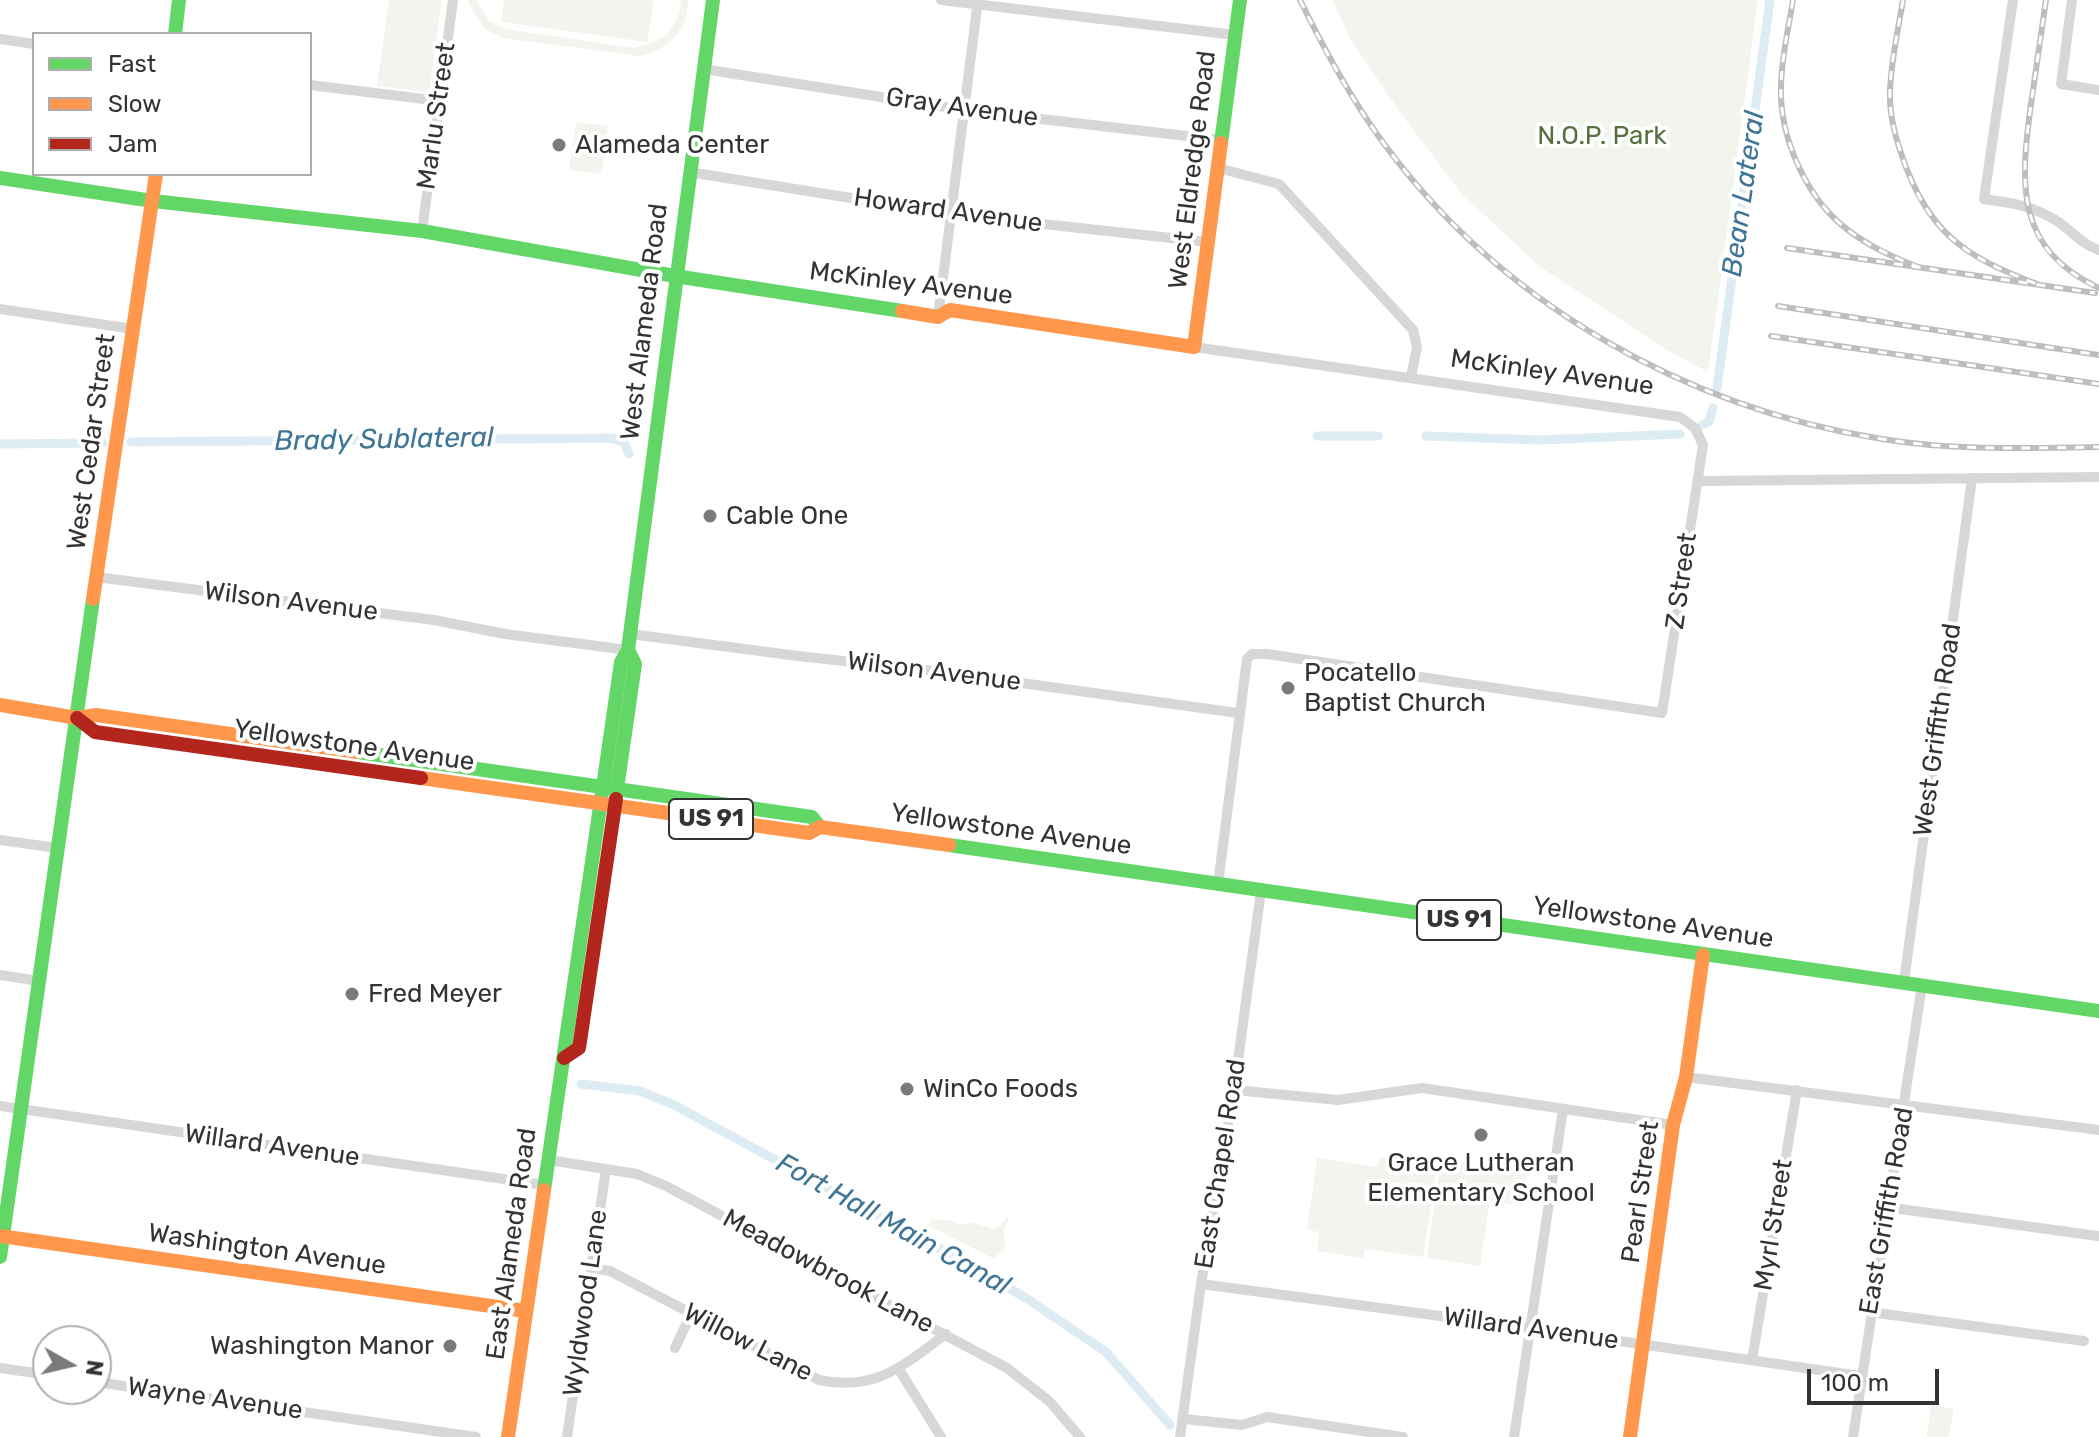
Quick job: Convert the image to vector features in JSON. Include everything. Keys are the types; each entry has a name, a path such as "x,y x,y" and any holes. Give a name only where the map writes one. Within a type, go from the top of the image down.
{"main road":[{"path":"175,32 179,0"},
{"name":"West Alameda Road","path":"607,805 635,664 628,650 713,0"},
{"name":"West Eldredge Road","path":"1194,347 1240,0"},
{"name":"West Cedar Street","path":"0,1257 156,176"},
{"name":"McKinley Avenue","path":"0,178 153,201 422,231 675,276 938,317 950,310 1194,347"},
{"name":"Yellowstone Avenue","path":"0,705 77,718 96,715 121,718 812,817 820,827"},
{"name":"Yellowstone Avenue","path":"77,718 95,732 809,833 820,827 2099,1011"},
{"name":"East Alameda Road","path":"508,1437 564,1058 607,805"},
{"name":"Pearl Street","path":"1630,1437 1673,1125 1686,1077 1703,955"},
{"name":"Washington Avenue","path":"1,1236 526,1311"}],"street":[{"name":"Marlu Street","path":"422,231 453,0"},
{"path":"941,0 1235,35"},
{"path":"2013,0 1984,199 2026,204 2060,223 2085,245 2099,250"},
{"path":"2072,0 2061,84 2099,90"},
{"path":"938,317 978,3"},
{"path":"0,39 32,44"},
{"name":"Gray Avenue","path":"703,69 964,110 1221,140"},
{"path":"312,85 440,101"},
{"path":"1218,168 1279,184 1413,330 1417,347 1411,377"},
{"name":"Howard Avenue","path":"689,172 951,214 1208,242"},
{"path":"0,309 133,329"},
{"name":"McKinley Avenue","path":"1194,347 1680,417 1695,428 1704,450"},
{"name":"Z Street","path":"1238,713 1247,659 1252,654 1267,654 1662,713 1704,450"},
{"path":"1699,481 2099,477"},
{"name":"West Griffith Road","path":"1904,982 1972,478"},
{"name":"Wilson Avenue","path":"96,577 422,618 505,634 628,650"},
{"name":"Wilson Avenue","path":"630,634 935,671 1238,713"},
{"path":"1218,884 1238,713"},
{"path":"0,840 57,848"},
{"name":"East Chapel Road","path":"1180,1437 1201,1284 1234,1090 1261,891"},
{"path":"0,975 39,981"},
{"name":"East Griffith Road","path":"1853,1437 1922,985"},
{"path":"1686,1077 2099,1130"},
{"path":"1234,1090 1338,1100 1422,1088 1673,1125"},
{"name":"Myrl Street","path":"1752,1360 1797,1090"},
{"name":"Willard Avenue","path":"0,1106 545,1185"},
{"path":"1514,1437 1563,1109"},
{"name":"Meadowbrook Lane","path":"549,1160 637,1174 666,1186 1007,1368 1049,1401 1080,1437"},
{"name":"Wyldwood Lane","path":"567,1437 606,1169"},
{"path":"1886,1207 2098,1236"},
{"name":"Willow Lane","path":"592,1268 610,1271 819,1380 840,1384 865,1383 898,1368 946,1334"},
{"name":"Willard Avenue","path":"1201,1284 1860,1376"},
{"path":"1870,1312 2084,1341"},
{"path":"675,1348 691,1314"},
{"path":"0,1368 32,1373"},
{"path":"898,1368 941,1437"},
{"name":"Wayne Avenue","path":"112,1384 476,1437"},
{"path":"1184,1419 1242,1425 1267,1417 1403,1437"}],"green space":[{"path":"389,0 442,0 429,92 377,86"},
{"path":"467,0 477,0 489,21 505,29 634,48 667,33 677,19 681,0 688,0 685,21 675,37 659,49 639,56 502,38 484,28"},
{"path":"504,0 654,0 647,42 501,22"},
{"name":"N.O.P. Park","path":"1332,0 1758,0 1708,372 1667,350 1539,266 1461,193 1351,40"},
{"path":"576,122 608,126 601,174 569,170"},
{"path":"1380,1157 1437,1165 1423,1257 1364,1249 1363,1258 1317,1251 1319,1232 1307,1230 1317,1158 1378,1167"},
{"path":"1441,1159 1528,1171 1522,1205 1490,1201 1480,1266 1427,1258"},
{"path":"1007,1217 1005,1248 994,1259 928,1225 931,1220 948,1220 960,1225 971,1222 994,1229"},
{"path":"1931,1405 1954,1409 1949,1437 1927,1437"}],"waterway":[{"name":"Bean Lateral","path":"1717,388 1770,0"},
{"name":"Bean Lateral","path":"1702,425 1709,422 1713,408"},
{"name":"Bean Lateral","path":"1426,436 1540,440 1680,434"},
{"name":"Bean Lateral","path":"1317,436 1378,436"},
{"name":"Brady Sublateral","path":"131,442 612,438 624,442 629,454"},
{"name":"Brady Sublateral","path":"0,444 103,443"},
{"name":"Fort Hall Main Canal","path":"581,1084 640,1091 674,1105 959,1259 1026,1298 1106,1352 1170,1425"}],"railway":[{"path":"1300,0 1359,107 1429,199 1482,252 1540,298 1602,339 1668,374 1737,402 1809,424 1909,443 1990,448 2099,447"},
{"path":"1793,0 1783,60 1781,97 1787,134 1801,171 1821,204 1848,230 1882,251 1918,267"},
{"path":"1903,0 1893,57 1890,99 1895,132 1912,182 1924,205 1952,239 1989,263 2037,284"},
{"path":"2046,0 2027,133 2025,161 2029,211 2038,234 2051,254 2072,272 2099,288"},
{"path":"1787,248 2095,293"},
{"path":"1778,306 2099,355"},
{"path":"1771,336 2099,384"}],"traffic: fast":[{"path":"175,32 179,0"},
{"path":"603,787 621,662 628,650 713,0"},
{"path":"1221,143 1240,0"},
{"path":"0,178 153,201 422,231 675,276 902,311"},
{"path":"0,1257 93,599"},
{"path":"617,789 635,664 628,650"},
{"path":"358,752 812,817 820,827"},
{"path":"544,1190 602,793"},
{"path":"949,845 2099,1011"}],"traffic: slow":[{"path":"902,311 938,317 950,310 1194,347 1221,143"},
{"path":"93,599 156,176"},
{"path":"0,705 77,718 96,715 358,752"},
{"path":"421,778 809,833 820,827 949,845"},
{"path":"1630,1437 1673,1125 1686,1077 1703,955"},
{"path":"508,1437 544,1190"},
{"path":"0,1236 526,1311"}],"traffic: jam":[{"path":"77,718 95,732 421,778"},
{"path":"564,1058 579,1048 616,799"}],"place":[{"name":"Alameda Center","path":"559,145"},
{"name":"Cable One","path":"710,516"},
{"name":"Pocatello Baptist Church","path":"1288,688"},
{"name":"Fred Meyer","path":"352,994"},
{"name":"WinCo Foods","path":"907,1089"},
{"name":"Grace Lutheran Elementary School","path":"1481,1135"},
{"name":"Washington Manor","path":"450,1346"}]}
